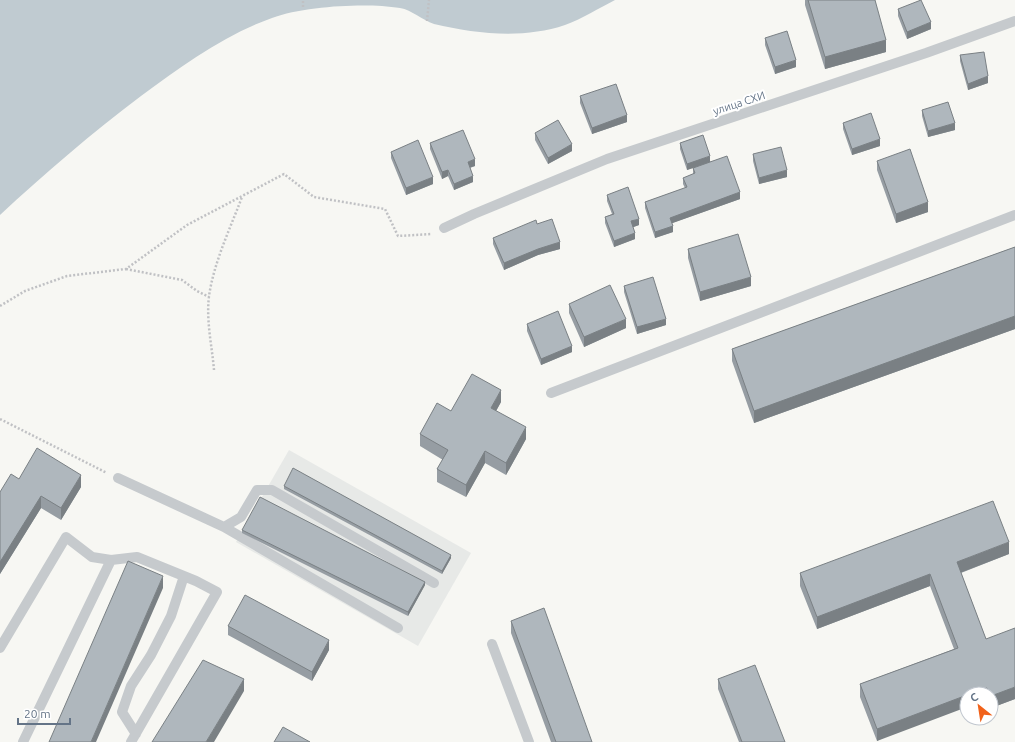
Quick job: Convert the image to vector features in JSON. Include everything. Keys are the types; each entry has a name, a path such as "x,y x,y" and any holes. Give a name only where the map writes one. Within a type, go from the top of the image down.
{"lane":[{"name":"улица СХИ","path":"440,231 474,214 607,159 926,53 1015,21"},
{"path":"551,393 1015,215"},
{"path":"118,478 224,527 398,628"},
{"path":"224,527 241,517 257,490 272,490 434,583"},
{"path":"0,648 66,537 92,557 111,560 137,557 184,576 217,592 133,738"},
{"path":"23,742 111,560"},
{"path":"133,738 122,712 131,686 151,655 171,616 184,576"},
{"path":"492,644 529,742"}],"path":[{"path":"427,21 429,0"},
{"path":"303,1 303,9"},
{"path":"126,269 187,225 284,174 314,197 385,209 398,236 440,231"},
{"path":"214,370 209,324 209,297 215,269 242,196"},
{"path":"0,306 26,291 67,276 126,269 182,280 197,291 209,297"},
{"path":"0,419 118,478"}],"shaded area":[{"path":"0,0 615,0 584,17 565,25 533,32 500,34 434,24 404,9 382,6 356,5 327,7 297,11 272,18 220,42 156,85 51,169 0,215"},
{"path":"289,450 471,553 418,646 236,542"}],"building":[{"path":"808,0 875,0 886,40 825,57"},
{"path":"921,0 931,22 907,32 898,9"},
{"path":"787,31 796,60 775,67 765,38"},
{"path":"984,52 988,76 968,84 960,55"},
{"path":"616,84 627,115 592,128 580,96"},
{"path":"948,102 955,123 928,131 922,110"},
{"path":"871,113 880,139 852,149 843,123"},
{"path":"558,120 572,144 548,158 535,133"},
{"path":"463,130 475,159 468,162 473,176 454,184 448,170 442,172 430,143"},
{"path":"703,135 710,156 687,164 680,143"},
{"path":"418,140 433,177 406,188 391,152"},
{"path":"781,147 787,170 759,178 753,154"},
{"path":"910,149 928,202 896,214 877,161"},
{"path":"727,156 740,192 670,218 673,226 655,232 645,202 687,187 683,178 695,173 693,168"},
{"path":"628,187 639,219 631,221 635,233 614,241 605,217 614,214 607,195"},
{"path":"552,219 560,242 504,263 493,238 536,220 537,224"},
{"path":"738,234 751,277 700,292 688,249"},
{"path":"1015,247 1015,316 754,411 732,349"},
{"path":"653,277 666,319 637,327 624,286"},
{"path":"610,285 626,319 584,337 569,304"},
{"path":"558,311 572,346 541,359 527,324"},
{"path":"472,374 501,390 491,408 526,427 506,463 485,451 466,485 437,469 448,450 420,434 437,403 451,411"},
{"path":"37,448 81,475 61,508 41,496 0,562 0,492 11,474 19,479"},
{"path":"293,468 451,555 442,571 284,486"},
{"path":"260,497 425,582 408,612 242,530"},
{"path":"993,501 1009,542 957,562 986,639 1015,628 1015,687 999,693 999,686 959,686 959,698 877,729 860,684 958,648 930,574 817,617 800,573"},
{"path":"128,561 163,576 91,742 49,742"},
{"path":"245,595 329,640 312,672 228,626"},
{"path":"544,608 592,742 556,742 511,621"},
{"path":"203,660 244,679 206,742 152,742"},
{"path":"755,665 785,742 742,742 718,679"},
{"path":"283,727 310,742 274,742"}]}
